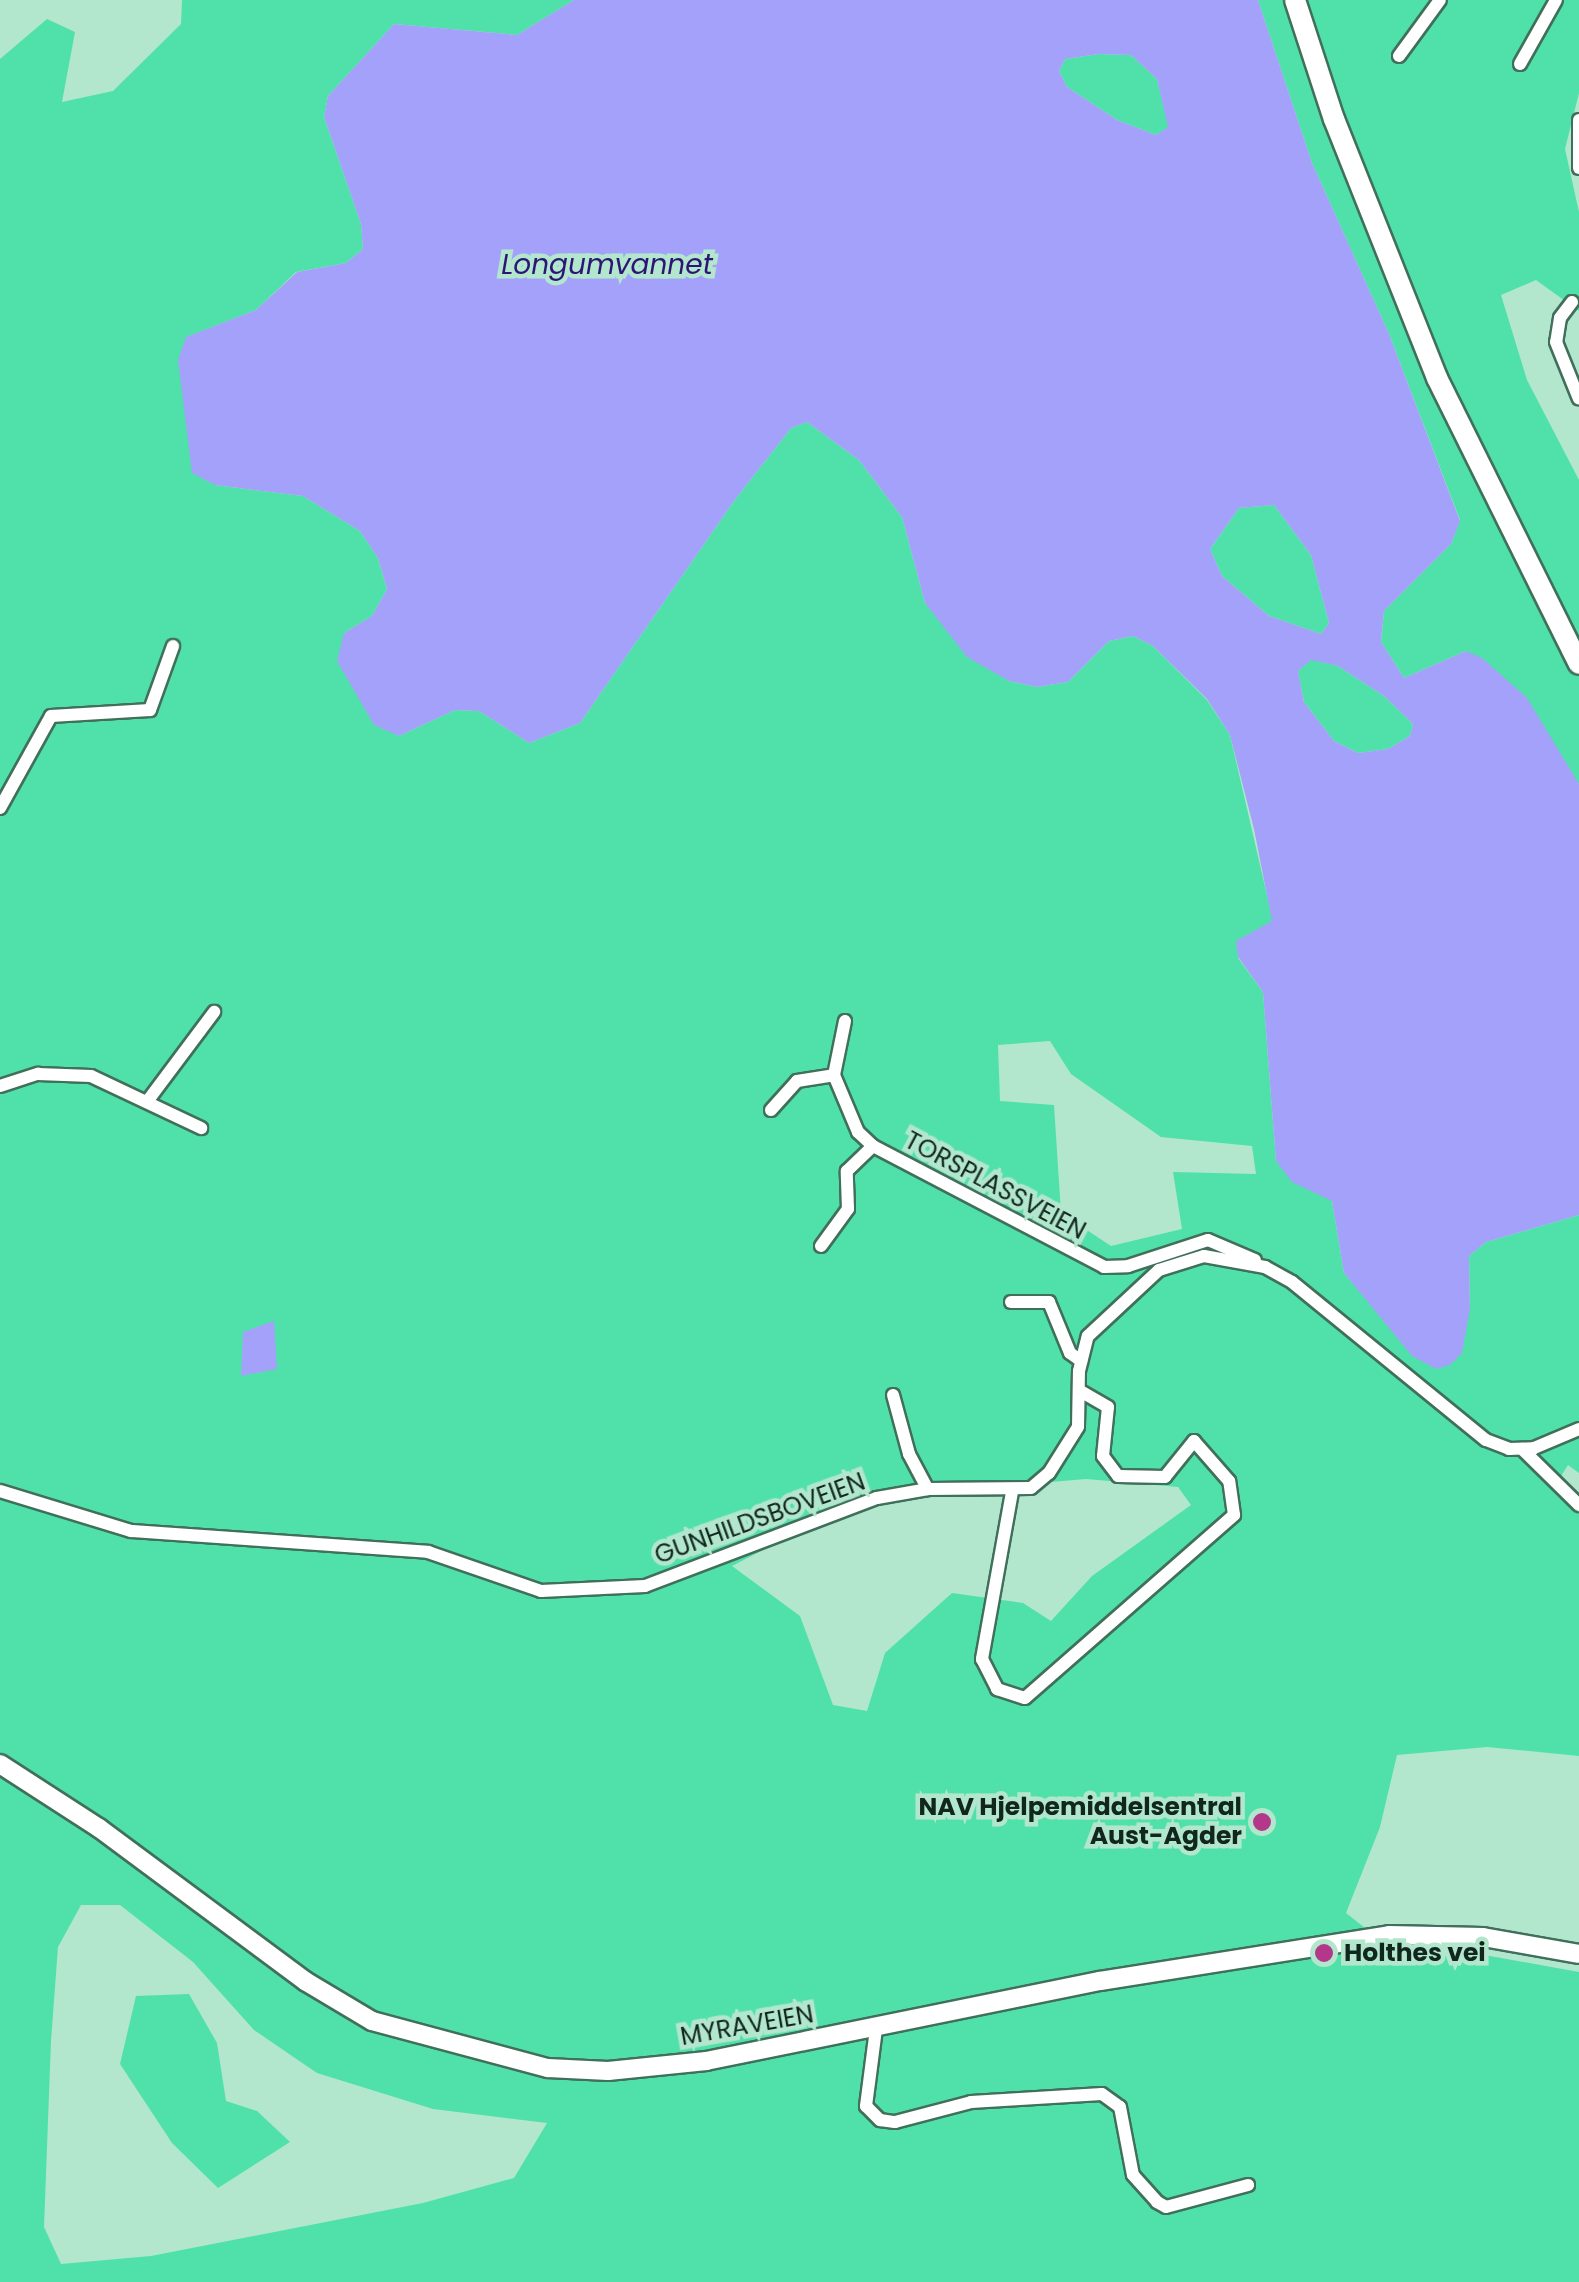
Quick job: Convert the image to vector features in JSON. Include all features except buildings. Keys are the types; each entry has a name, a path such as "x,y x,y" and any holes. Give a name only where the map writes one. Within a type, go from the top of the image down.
{"main road":[{"path":"1296,0 1334,119 1437,378 1579,664"},
{"path":"1307,0 1344,115 1447,374 1579,644"},
{"name":"MYRAVEIEN","path":"0,1764 99,1828 305,1981 372,2021 548,2068 608,2071 706,2061 1100,1981 1389,1936 1483,1937 1579,1954"}],"street":[{"path":"1399,56 1440,0"},
{"path":"1520,64 1556,0"},
{"path":"1579,120 1579,168"},
{"path":"1572,302 1560,318 1556,342 1579,400"},
{"path":"0,808 52,716 150,710 173,646"},
{"path":"149,1100 214,1012"},
{"path":"771,1110 797,1080 834,1075 845,1021"},
{"path":"0,1086 66,1072 149,1100 200,1128"},
{"name":"TORSPLASSVEIEN","path":"834,1075 858,1132 873,1146 1104,1266 1128,1266 1208,1240 1237,1248 1265,1267"},
{"name":"TORSPLASSVEIEN","path":"821,1246 848,1209 847,1171 873,1146"},
{"path":"1082,1392 1108,1406 1104,1456 1118,1476 1165,1477 1194,1441 1229,1481 1234,1515 1025,1698 997,1688 982,1659 1012,1492 1031,1488 1064,1454 1078,1427 1081,1361 1088,1336 1159,1270 1204,1256 1265,1267 1486,1440 1522,1449 1579,1505"},
{"path":"1011,1302 1049,1302 1070,1353 1081,1361"},
{"path":"893,1396 910,1454 928,1489"},
{"path":"1522,1449 1579,1429"},
{"name":"GUNHILDSBOVEIEN","path":"0,1491 131,1530 389,1545 428,1552 541,1590 593,1592 645,1586 818,1518 928,1489 1012,1492"},
{"path":"876,2029 866,2106 880,2120 895,2122 972,2102 1102,2094 1120,2107 1132,2175 1166,2207 1248,2185"}],"green space":[{"path":"182,0 574,0 517,35 394,24 328,96 324,117 361,224 363,249 346,263 296,272 256,310 187,337 215,485 303,496 360,531 378,558 387,589 372,616 344,633 399,736 455,710 479,711 529,743 580,723 734,501 791,428 807,422 859,460 902,517 925,603 1009,681 1037,687 1068,682 1109,641 1133,636 1153,646 1207,700 1230,735 1273,921 1238,958 1263,992 1276,1161 1332,1201 1344,1273 1397,1333 1470,1308 1469,1256 1486,1242 1579,1215 1579,1473 1568,1465 1558,1481 1579,1503 1579,1756 1487,1747 1397,1755 1380,1827 1346,1913 1374,1935 1579,1972 1579,2282 0,2282 0,59 47,19 75,32 62,102 113,91 181,24","holes":["1050,1041 1071,1074 1161,1137 1252,1146 1256,1174 1173,1172 1182,1229 1111,1246 1061,1213 1054,1105 1000,1101 998,1045","1086,1479 1178,1487 1191,1505 1092,1576 1051,1621 1023,1603 952,1593 885,1653 867,1711 833,1705 800,1616 732,1566 815,1523 902,1495","81,1905 120,1905 193,1962 254,2030 317,2073 433,2109 547,2123 514,2178 423,2203 151,2256 61,2264 44,2227 58,1947"]},
{"path":"1258,0 1579,0 1579,93 1565,149 1579,212 1579,311 1536,280 1501,295 1527,380 1579,480 1579,784 1466,651 1404,678 1381,642 1384,611 1451,544 1460,520 1389,334 1312,163"},
{"path":"1131,55 1157,79 1169,127 1156,135 1117,120 1067,87 1059,71 1065,59"},
{"path":"1274,505 1311,555 1329,623 1321,634 1269,616 1222,576 1210,549 1239,508"},
{"path":"1310,659 1338,666 1384,696 1413,724 1410,736 1388,749 1358,753 1334,741 1304,702 1298,671"},
{"path":"189,1994 217,2043 226,2101 257,2111 290,2142 218,2188 172,2143 120,2064 136,1996"}],"water":[{"name":"Longumvannet","path":"574,0 1258,0 1312,163 1389,334 1460,521 1451,544 1384,611 1381,642 1404,678 1466,651 1482,658 1527,698 1579,784 1579,1215 1486,1242 1469,1256 1470,1308 1462,1353 1450,1365 1436,1369 1412,1356 1344,1273 1332,1201 1292,1182 1276,1161 1263,992 1238,957 1236,941 1272,921 1254,829 1230,735 1207,699 1153,646 1133,636 1109,641 1068,682 1037,687 1009,681 967,657 925,603 902,517 859,460 807,422 791,428 734,501 580,723 529,743 479,711 455,710 399,736 374,725 337,661 344,633 372,616 387,589 378,558 360,531 303,496 215,485 192,473 178,360 186,337 256,310 297,272 346,263 363,249 361,224 324,117 328,96 394,24 517,35","holes":["1131,55 1157,79 1168,127 1156,135 1117,120 1067,87 1059,71 1065,59","1274,505 1311,555 1329,623 1321,634 1269,616 1222,576 1210,549 1239,508","1311,660 1338,666 1384,696 1413,724 1410,736 1388,749 1358,753 1334,741 1304,702 1298,671"]},
{"path":"274,1321 277,1369 241,1376 243,1332"}],"place":[{"name":"NAV Hjelpemiddelsentral Aust-Agder","path":"1262,1822"},
{"name":"Holthes vei","path":"1324,1953"}]}
